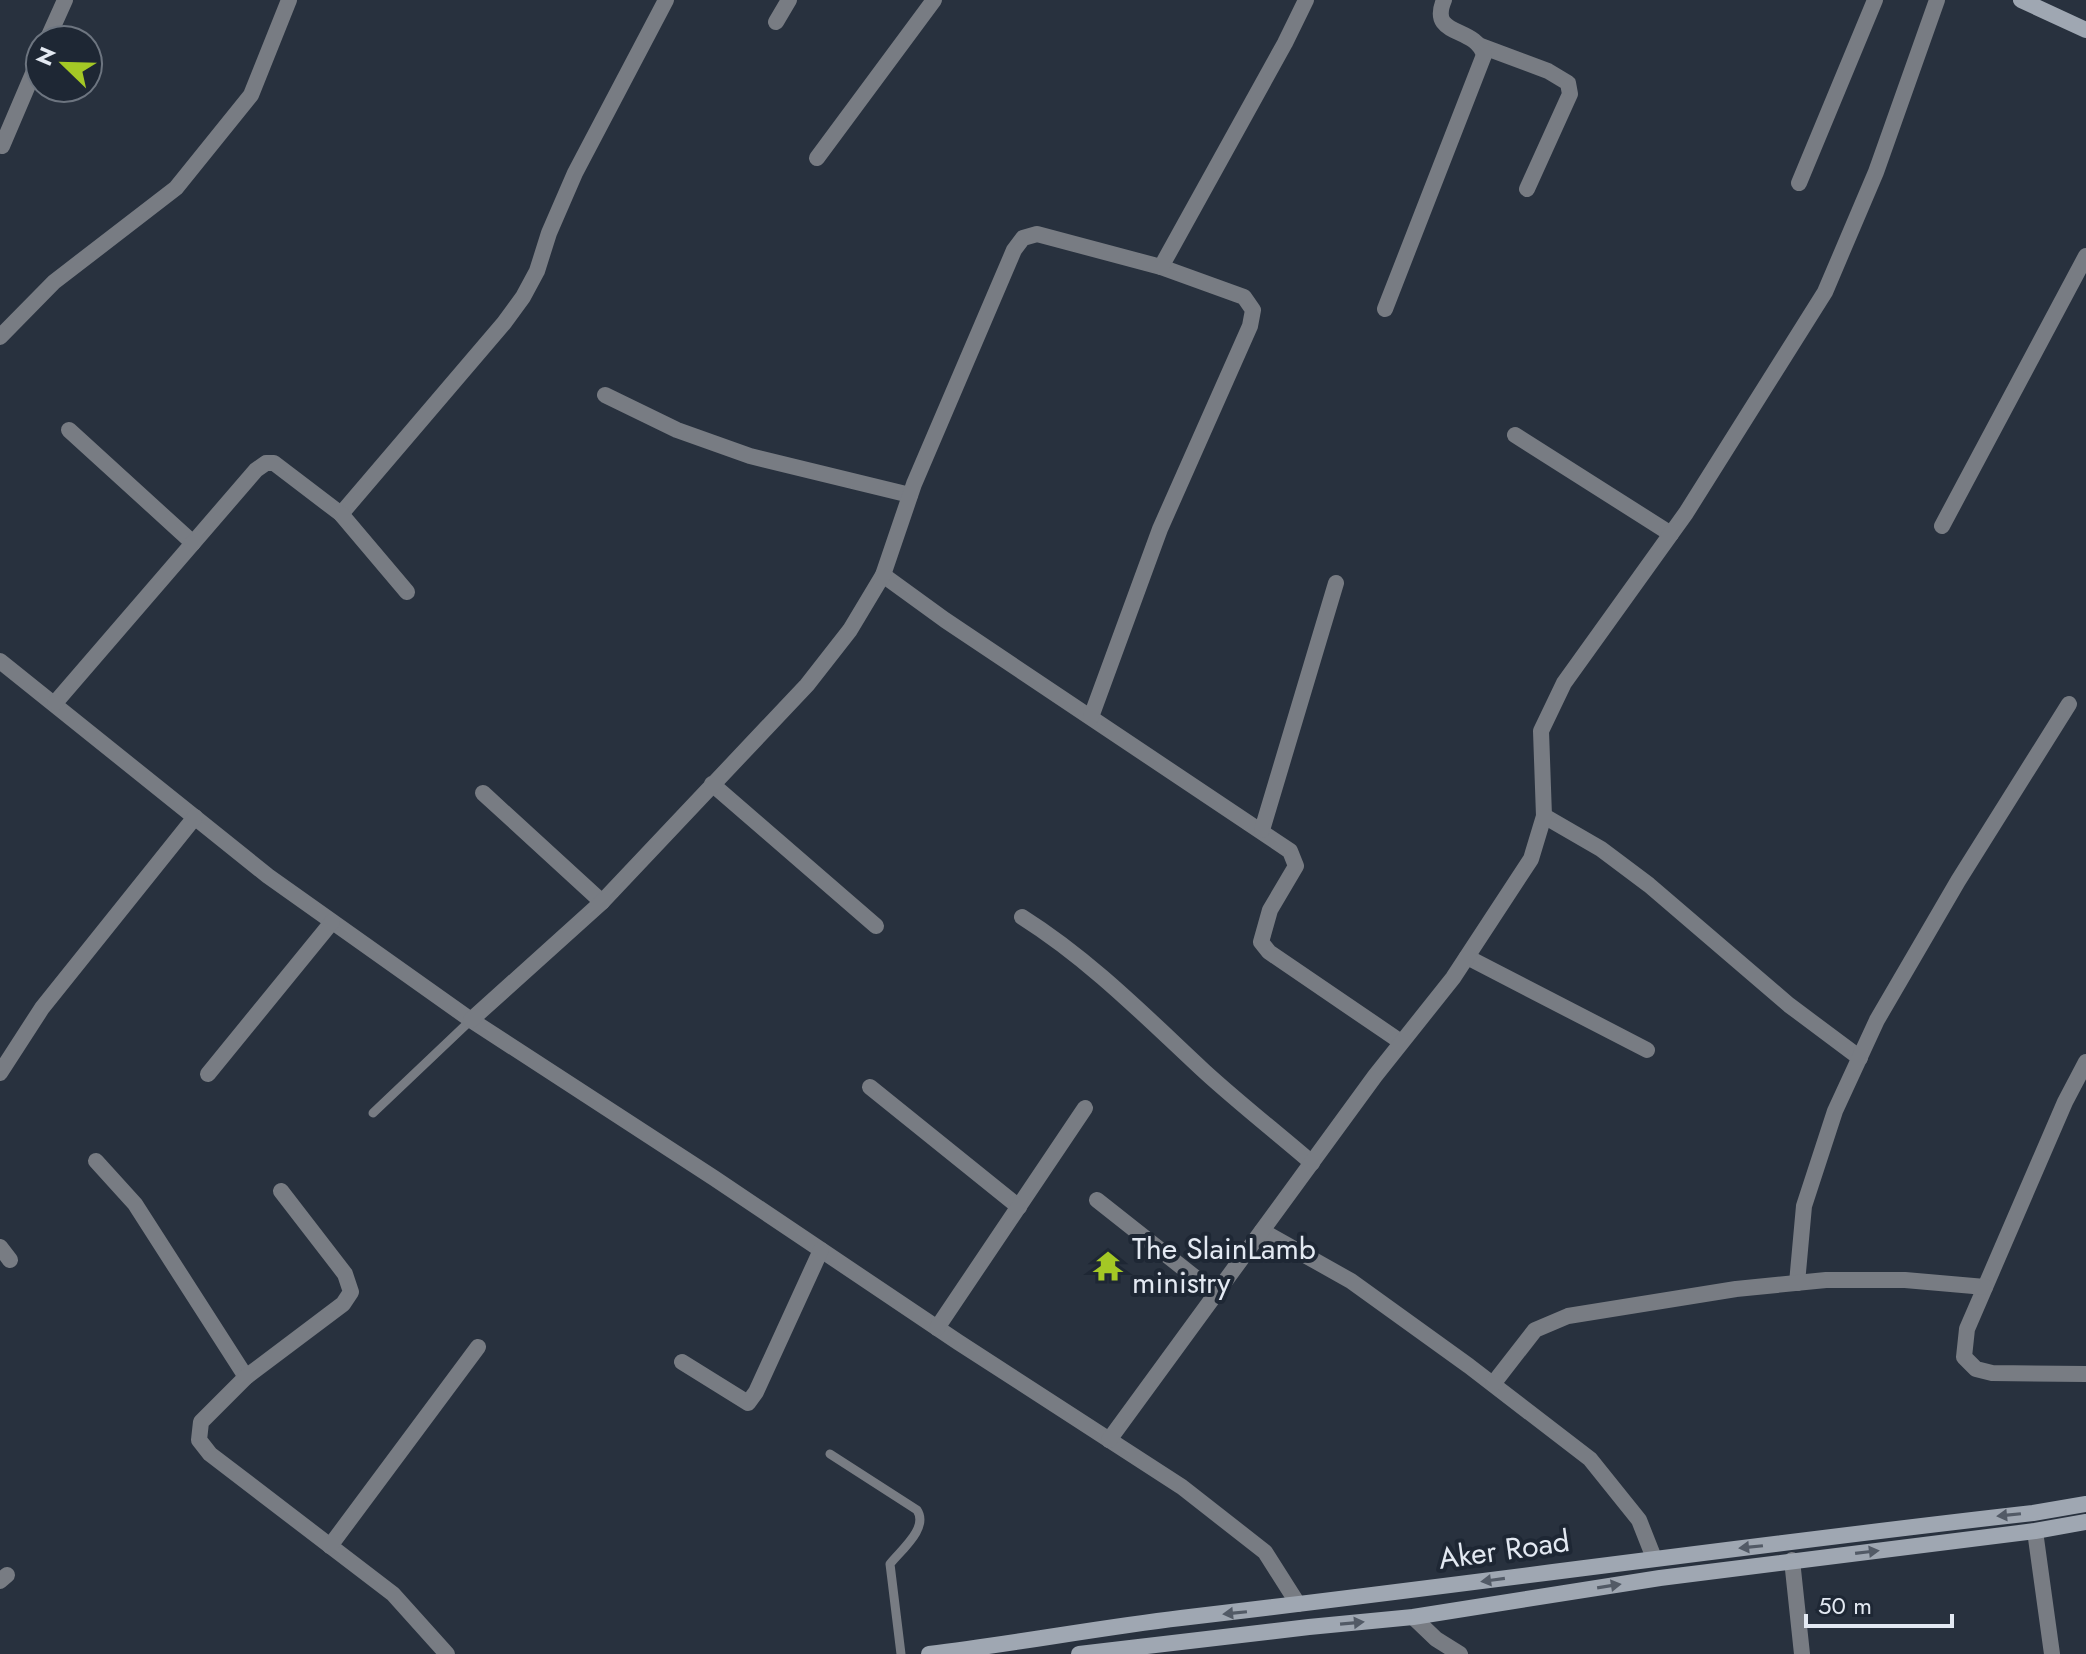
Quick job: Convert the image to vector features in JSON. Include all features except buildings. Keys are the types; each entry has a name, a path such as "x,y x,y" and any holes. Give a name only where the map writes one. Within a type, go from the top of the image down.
{"street":[{"path":"54,24 65,0"},
{"path":"0,337 54,282 176,188 251,95 289,0"},
{"path":"341,514 523,297 537,271 549,233 575,173 666,0"},
{"path":"776,22 789,0"},
{"path":"817,158 934,0"},
{"path":"1161,267 1306,0"},
{"path":"1444,0 1439,12 1446,27 1469,36 1481,46 1548,71 1568,83 1570,94 1527,189"},
{"path":"1799,183 1875,0"},
{"path":"1109,1440 1401,1042 1453,978 1531,859 1544,816 1541,731 1564,683 1671,534 1825,292 1876,172 1937,0"},
{"path":"2021,0 2086,30"},
{"path":"1385,309 1484,55 1481,46"},
{"path":"2,146 24,94"},
{"path":"471,1020 602,902 807,685 850,630 883,575 910,495 1014,250 1023,238 1037,234 1161,267 1244,297 1253,310 1250,326 1154,543 1091,717"},
{"path":"1942,526 2086,256"},
{"path":"605,395 677,430 750,456 910,495"},
{"path":"69,430 193,543"},
{"path":"1515,435 1671,534"},
{"path":"55,703 256,470 270,462 341,514 407,592"},
{"path":"883,575 945,620 1290,851 1296,866 1270,910 1261,942 1269,952 1401,1042"},
{"path":"1262,830 1336,583"},
{"path":"0,661 268,876 471,1020 1182,1487 1265,1552 1298,1604"},
{"path":"1797,1283 1804,1206 1835,1111 1877,1020 1958,881 2069,704"},
{"path":"712,784 876,926"},
{"path":"483,793 602,902"},
{"path":"1544,816 1601,849 1649,885 1789,1005 1860,1058"},
{"path":"0,1073 42,1008 195,817"},
{"path":"1022,917 1061,942 1106,979 1208,1074 1312,1163"},
{"path":"208,1074 332,922"},
{"path":"1467,957 1647,1050"},
{"path":"2086,1062 2065,1102 1967,1329 1964,1357 1976,1369 1992,1373 2086,1374"},
{"path":"870,1087 1019,1207"},
{"path":"937,1328 1085,1108"},
{"path":"96,1161 135,1204 246,1377"},
{"path":"281,1191 345,1274 351,1292 343,1304 246,1377 201,1422 199,1440 210,1454 393,1594 447,1654"},
{"path":"1097,1200 1216,1294"},
{"path":"1262,1231 1351,1281 1590,1459 1639,1520 1654,1558"},
{"path":"682,1362 748,1403 756,1392 821,1250"},
{"path":"1493,1384 1535,1330 1568,1316 1736,1289 1797,1283 1905,1280 1985,1287"},
{"path":"330,1546 478,1347"},
{"name":"Aker Road","path":"929,1654 2086,1504"},
{"name":"Aker Road","path":"1079,1654 1190,1647 1413,1617 1660,1578 2086,1522"},
{"path":"2035,1531 2052,1654"},
{"path":"1792,1560 1802,1654"},
{"path":"1413,1617 1436,1639 1460,1654"}],"lane":[{"path":"373,1113 471,1020"},
{"path":"830,1454 917,1510 922,1517 921,1526 890,1564 901,1654"}],"place":[{"name":"The SlainLamb ministry","path":"1108,1266"}]}
